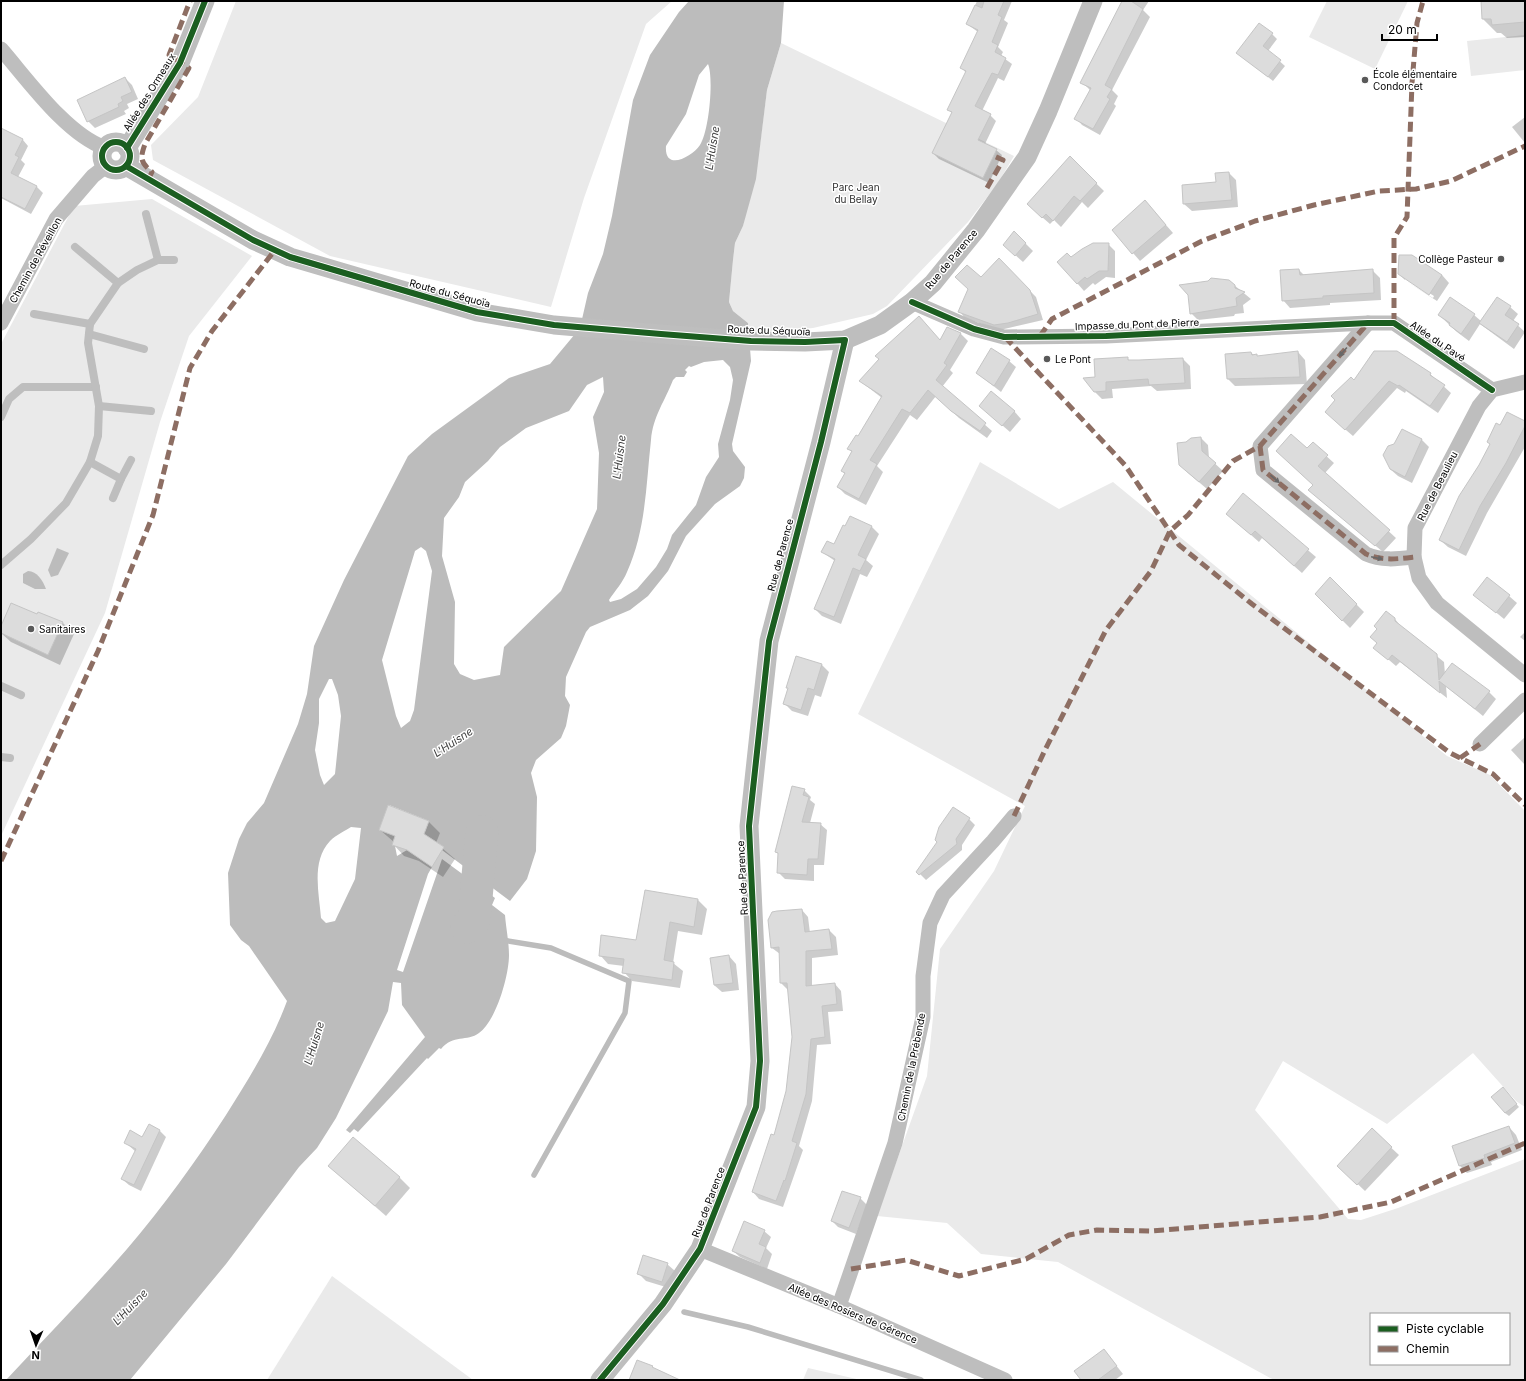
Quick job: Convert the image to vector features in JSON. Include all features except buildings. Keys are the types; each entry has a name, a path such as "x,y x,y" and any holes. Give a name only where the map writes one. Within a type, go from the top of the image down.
{"street":[{"name":"Allée des Ormeaux","path":"126,157 180,63 205,1"},
{"name":"Rue de Parence","path":"600,1380 663,1304 700,1249 756,1107 760,1061 749,826 768,648 777,606 821,442 844,340 880,325 912,302 933,283 976,230 1027,157 1048,111 1093,1"},
{"path":"1,49 63,120 98,145 105,157 113,143 118,143 126,157"},
{"name":"Chemin de Réveillon","path":"1,323 56,219 93,176 105,157"},
{"name":"Route du Séquoïa","path":"126,157 252,240 290,257 477,312 554,325 751,341 805,342 844,340"},
{"name":"Impasse du Pont de Pierre","path":"912,302 974,329 1004,337 1106,336 1368,323"},
{"path":"1368,323 1260,446 1263,470 1366,554 1384,559 1397,560 1414,556"},
{"name":"Allée du Pavé","path":"1368,323 1394,323 1492,390"},
{"path":"1492,390 1525,382"},
{"name":"Rue de Beaulieu","path":"1492,390 1479,406 1415,528 1414,556 1420,578 1437,603 1525,675"},
{"path":"1480,744 1525,700"},
{"name":"Chemin de la Prébende","path":"839,1306 895,1142 923,1017 923,976 930,923 943,895 1014,816"},
{"name":"Allée des Rosiers de Gérence","path":"700,1249 839,1306 1005,1380"}],"lane":[{"path":"146,214 158,260"},
{"path":"75,247 118,283"},
{"path":"1,565 31,539 66,503 90,462 98,436 99,406 88,343 90,324 118,283 137,270 158,260 174,260"},
{"path":"34,314 90,324"},
{"path":"89,334 144,349"},
{"path":"1,417 8,399 23,387 96,387"},
{"path":"99,406 151,411"},
{"path":"113,498 131,460"},
{"path":"90,462 121,479"},
{"path":"1,686 21,695"},
{"path":"1,757 10,758"}],"green space":[{"path":"236,1 672,1 646,24 584,198 551,307 330,256 153,160 151,145 198,97"},
{"path":"1327,1 1408,1 1375,69 1309,37"},
{"path":"1525,35 1525,70 1471,76 1467,41"},
{"name":"Parc Jean du Bellay","path":"781,43 1014,156 998,183 968,222 887,306 873,314 813,328 750,334 748,323 733,311 729,302 733,260 735,243 743,226 760,145 767,90"},
{"path":"152,199 252,256 189,336 160,422 105,613 1,836 1,344 74,206"},
{"path":"980,462 1059,509 1113,482 1447,756 1490,775 1525,811 1525,1107 1516,1101 1473,1053 1387,1124 1283,1061 1255,1110 1348,1219 1361,1220 1398,1208 1525,1159 1525,1380 1274,1380 1058,1262 981,1254 947,1223 877,1216 927,1076 940,949 994,871 1025,806 858,714"},
{"path":"332,1276 473,1380 267,1380"},
{"path":"808,1368 861,1380 803,1380"}],"water":[{"name":"L'Huisne","path":"689,1 784,1 781,43 767,90 756,179 743,226 735,243 729,302 733,311 748,323 751,361 732,444 733,451 745,467 744,478 740,486 715,504 686,536 668,571 648,596 630,610 590,627 586,632 566,677 565,696 570,705 566,726 561,738 536,760 531,773 537,797 536,851 527,879 510,901 442,850 444,847 424,834 429,821 389,805 379,830 395,836 392,845 395,846 397,856 407,850 432,867 428,874 397,970 403,972 442,859 495,898 492,905 505,915 509,950 508,964 504,986 496,1009 491,1019 479,1033 474,1036 450,1041 441,1049 439,1048 428,1059 427,1058 358,1132 354,1129 350,1133 346,1130 425,1037 402,1005 401,983 393,982 388,1011 336,1118 317,1148 299,1167 226,1264 130,1380 6,1380 82,1299 140,1233 191,1167 226,1115 260,1060 287,1001 249,946 241,940 230,925 228,873 239,839 247,823 264,803 298,724 307,694 314,646 344,580 408,456 432,434 509,378 550,364 580,328 588,293 603,254 612,216 633,100 650,55 679,12","holes":["708,64 711,81 710,105 706,129 700,145 696,150 679,160 674,160 669,158 666,146 686,114 699,75","723,360 730,367 733,380 730,400 718,444 719,457 706,477 696,505 672,535 667,549 656,567 637,589 621,599 610,602 609,600 625,576 633,556 642,524 654,423 673,380 676,377 684,377 687,372 685,370 689,366 691,367 704,362","603,377 604,392 593,417 599,453 597,509 561,591 504,647 500,675 474,680 460,674 454,664 455,602 442,556 444,518 459,497 465,482 488,461 500,447 526,428 569,411 587,385","421,547 426,551 432,571 414,710 410,721 401,728 396,716 382,660 415,551","329,679 332,679 338,695 341,716 335,774 324,785 320,775 315,750 319,723 319,699","351,827 361,828 355,879 335,921 326,923 321,918 318,868 324,849 335,837"]},
{"path":"57,548 69,553 58,575 51,577 48,570"},
{"path":"31,571 37,575 46,589 35,589 23,583 23,574"}],"waterway":[{"path":"467,927 474,920 482,832"},
{"path":"502,940 551,948 629,981 625,1013 534,1175"},
{"path":"684,1312 748,1327 921,1380"}],"marked path":[{"path":"148,180 152,172 142,160 142,153 145,144 189,68 169,55 190,1"},
{"path":"1394,323 1394,238 1407,217 1412,83 1417,23 1423,1"},
{"path":"1040,336 1052,319 1202,241 1255,221 1314,205 1379,191 1416,189 1451,181 1525,146"},
{"path":"987,188 1003,160 994,156"},
{"path":"1,861 98,651 153,515 190,368 212,331 275,250"},
{"path":"1014,816 1045,750 1106,630 1151,571 1170,531 1188,515 1233,461 1260,446 1368,323"},
{"path":"1005,337 1125,465 1179,545 1252,604 1450,753 1493,774 1525,805"},
{"path":"1260,446 1263,470 1366,554 1384,559 1414,557"},
{"path":"1460,758 1480,744"},
{"path":"851,1269 906,1260 959,1276 1026,1259 1069,1235 1097,1230 1151,1231 1320,1217 1391,1202 1525,1143"}],"cycle path":[{"path":"127,148 180,63 205,1"},
{"path":"116,142 126,146 130,156 126,166 116,170 106,166 102,156 106,146 116,142"},
{"path":"126,166 253,240 290,257 477,312 554,325 751,341 805,342 845,340 821,442 769,641 749,826 760,1061 756,1107 700,1249 663,1304 600,1380"},
{"path":"912,302 974,329 1004,337 1106,336 1394,323 1492,390"}],"place":[{"name":"École élémentaire Condorcet","path":"1365,80"},
{"name":"Collège Pasteur","path":"1501,259"},
{"name":"Le Pont","path":"1047,359"},
{"name":"Sanitaires","path":"31,629"}]}
